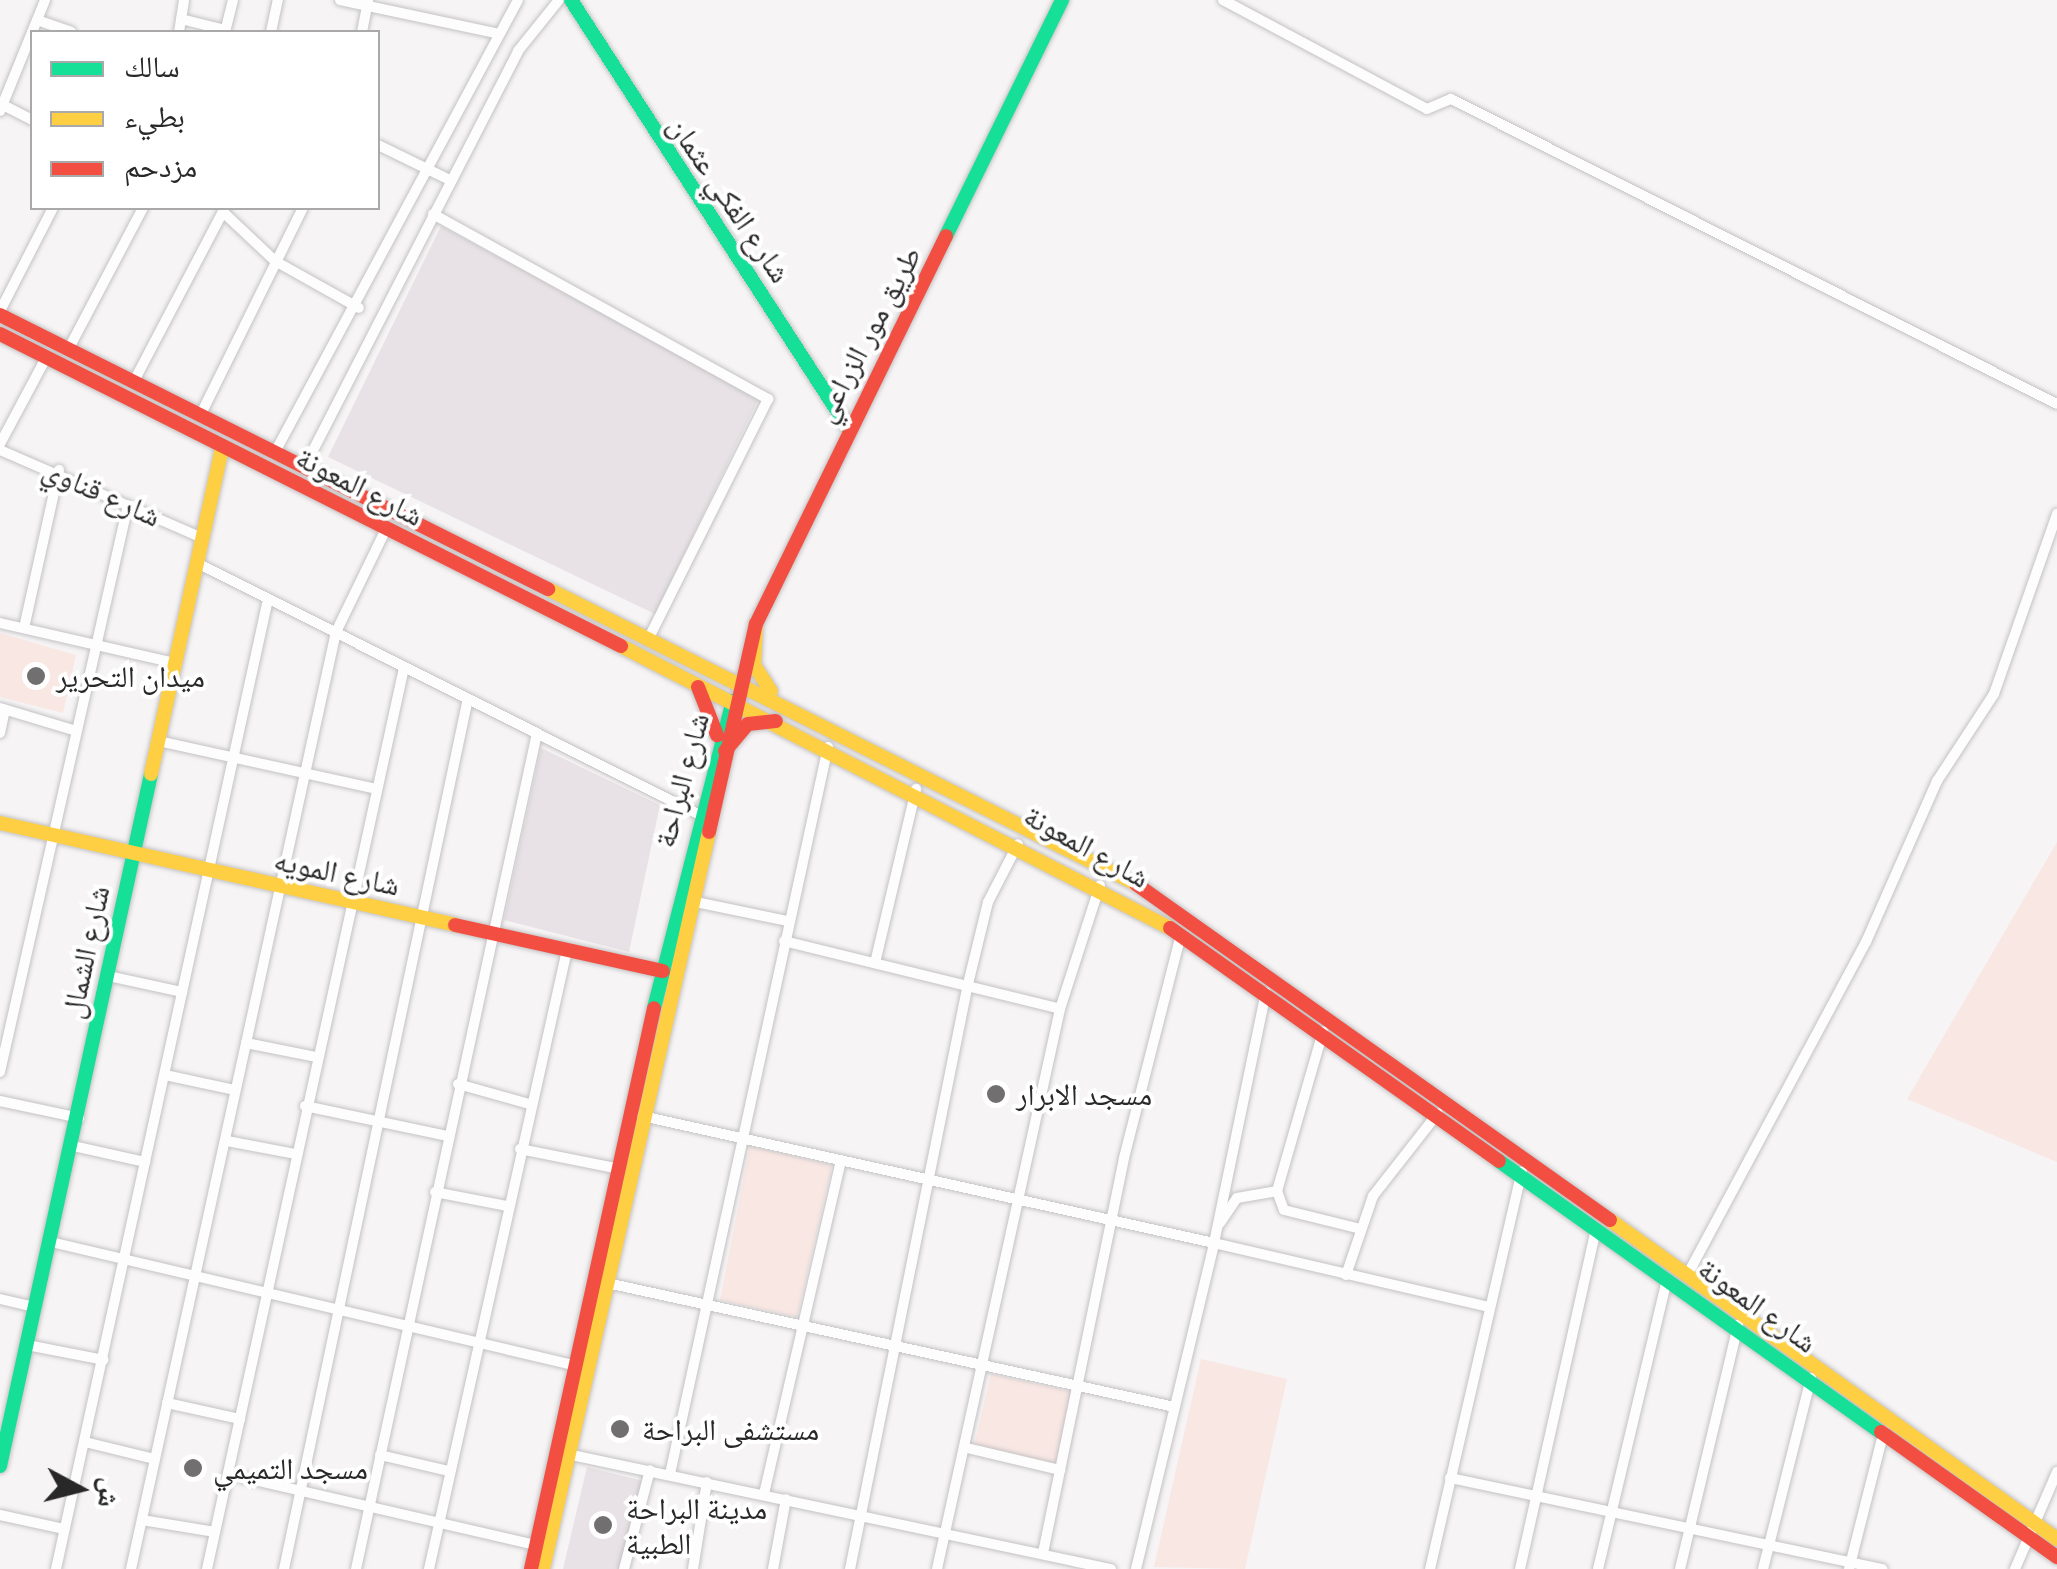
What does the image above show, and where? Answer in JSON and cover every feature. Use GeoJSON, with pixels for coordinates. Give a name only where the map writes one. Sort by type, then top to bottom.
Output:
{"type":"FeatureCollection","features":[{"type":"Feature","properties":{"kind":"main road","name":"شارع الفكي عثمان"},"geometry":{"type":"LineString","coordinates":[[571,0],[847,426]]}},
{"type":"Feature","properties":{"kind":"main road","name":"طريق مور الزراعي"},"geometry":{"type":"LineString","coordinates":[[734,700],[756,624],[847,426],[1062,0]]}},
{"type":"Feature","properties":{"kind":"main road","name":"شارع المعونة"},"geometry":{"type":"LineString","coordinates":[[0,313],[304,468],[386,529],[691,680],[787,722],[1101,883],[1266,991],[1884,1430],[2031,1529],[2057,1538]]}},
{"type":"Feature","properties":{"kind":"main road","name":"شارع المعونة"},"geometry":{"type":"LineString","coordinates":[[0,334],[222,449],[352,500],[774,696],[1147,890],[1690,1270],[2031,1529],[2057,1557]]}},
{"type":"Feature","properties":{"kind":"main road","name":"شارع الشمال"},"geometry":{"type":"LineString","coordinates":[[0,1466],[73,1146],[222,449]]}},
{"type":"Feature","properties":{"kind":"main road"},"geometry":{"type":"LineString","coordinates":[[756,624],[754,665],[774,696]]}},
{"type":"Feature","properties":{"kind":"main road"},"geometry":{"type":"LineString","coordinates":[[691,680],[708,698],[717,735]]}},
{"type":"Feature","properties":{"kind":"main road","name":"شارع البراحة"},"geometry":{"type":"LineString","coordinates":[[531,1569],[698,814],[717,735],[734,700]]}},
{"type":"Feature","properties":{"kind":"main road","name":"شارع البراحة"},"geometry":{"type":"LineString","coordinates":[[543,1569],[734,700]]}},
{"type":"Feature","properties":{"kind":"main road"},"geometry":{"type":"LineString","coordinates":[[725,751],[755,720],[787,722]]}},
{"type":"Feature","properties":{"kind":"main road","name":"شارع المويه"},"geometry":{"type":"LineString","coordinates":[[0,824],[663,971]]}},
{"type":"Feature","properties":{"kind":"street"},"geometry":{"type":"LineString","coordinates":[[33,30],[46,0]]}},
{"type":"Feature","properties":{"kind":"street"},"geometry":{"type":"LineString","coordinates":[[179,30],[184,0]]}},
{"type":"Feature","properties":{"kind":"street"},"geometry":{"type":"LineString","coordinates":[[225,30],[233,0]]}},
{"type":"Feature","properties":{"kind":"street"},"geometry":{"type":"LineString","coordinates":[[271,30],[278,0]]}},
{"type":"Feature","properties":{"kind":"street"},"geometry":{"type":"LineString","coordinates":[[340,0],[368,2],[496,33]]}},
{"type":"Feature","properties":{"kind":"street"},"geometry":{"type":"LineString","coordinates":[[274,454],[358,308],[496,33],[518,0]]}},
{"type":"Feature","properties":{"kind":"street"},"geometry":{"type":"LineString","coordinates":[[304,468],[518,51],[559,0]]}},
{"type":"Feature","properties":{"kind":"street"},"geometry":{"type":"LineString","coordinates":[[1223,0],[1427,109],[1450,100],[2057,404]]}},
{"type":"Feature","properties":{"kind":"street"},"geometry":{"type":"LineString","coordinates":[[362,30],[368,2]]}},
{"type":"Feature","properties":{"kind":"street"},"geometry":{"type":"LineString","coordinates":[[181,18],[222,30]]}},
{"type":"Feature","properties":{"kind":"street"},"geometry":{"type":"LineString","coordinates":[[37,20],[65,30]]}},
{"type":"Feature","properties":{"kind":"street"},"geometry":{"type":"LineString","coordinates":[[30,38],[2,108],[30,119]]}},
{"type":"Feature","properties":{"kind":"street"},"geometry":{"type":"LineString","coordinates":[[20,63],[30,67]]}},
{"type":"Feature","properties":{"kind":"street"},"geometry":{"type":"LineString","coordinates":[[380,146],[432,166],[450,180]]}},
{"type":"Feature","properties":{"kind":"street"},"geometry":{"type":"LineString","coordinates":[[0,313],[52,210]]}},
{"type":"Feature","properties":{"kind":"street"},"geometry":{"type":"LineString","coordinates":[[68,350],[141,210]]}},
{"type":"Feature","properties":{"kind":"street"},"geometry":{"type":"LineString","coordinates":[[133,383],[224,210],[275,261],[358,308]]}},
{"type":"Feature","properties":{"kind":"street"},"geometry":{"type":"LineString","coordinates":[[199,417],[302,210]]}},
{"type":"Feature","properties":{"kind":"street"},"geometry":{"type":"LineString","coordinates":[[433,214],[768,399],[649,638]]}},
{"type":"Feature","properties":{"kind":"street"},"geometry":{"type":"LineString","coordinates":[[0,447],[46,358]]}},
{"type":"Feature","properties":{"kind":"street","name":"شارع قناوي"},"geometry":{"type":"LineString","coordinates":[[0,447],[202,538]]}},
{"type":"Feature","properties":{"kind":"street"},"geometry":{"type":"LineString","coordinates":[[24,628],[58,470]]}},
{"type":"Feature","properties":{"kind":"street"},"geometry":{"type":"LineString","coordinates":[[0,1072],[128,505]]}},
{"type":"Feature","properties":{"kind":"street"},"geometry":{"type":"LineString","coordinates":[[1690,1270],[1866,942],[1938,781],[1994,694],[2057,514]]}},
{"type":"Feature","properties":{"kind":"street"},"geometry":{"type":"LineString","coordinates":[[131,1569],[336,632],[386,529]]}},
{"type":"Feature","properties":{"kind":"street"},"geometry":{"type":"LineString","coordinates":[[197,564],[267,604],[336,632],[467,703],[698,814]]}},
{"type":"Feature","properties":{"kind":"street"},"geometry":{"type":"LineString","coordinates":[[56,1569],[128,1259],[145,1162],[212,874],[267,604]]}},
{"type":"Feature","properties":{"kind":"street"},"geometry":{"type":"LineString","coordinates":[[0,623],[175,662]]}},
{"type":"Feature","properties":{"kind":"street"},"geometry":{"type":"LineString","coordinates":[[207,1569],[305,1106],[404,668]]}},
{"type":"Feature","properties":{"kind":"street"},"geometry":{"type":"LineString","coordinates":[[284,1569],[467,703]]}},
{"type":"Feature","properties":{"kind":"street"},"geometry":{"type":"LineString","coordinates":[[0,733],[2,709],[76,730]]}},
{"type":"Feature","properties":{"kind":"street"},"geometry":{"type":"LineString","coordinates":[[356,1569],[458,1084],[537,734]]}},
{"type":"Feature","properties":{"kind":"street"},"geometry":{"type":"LineString","coordinates":[[158,741],[376,789]]}},
{"type":"Feature","properties":{"kind":"street"},"geometry":{"type":"LineString","coordinates":[[670,1474],[829,743]]}},
{"type":"Feature","properties":{"kind":"street"},"geometry":{"type":"LineString","coordinates":[[875,963],[916,787]]}},
{"type":"Feature","properties":{"kind":"street"},"geometry":{"type":"LineString","coordinates":[[850,1569],[968,984],[988,902],[1021,839]]}},
{"type":"Feature","properties":{"kind":"street"},"geometry":{"type":"LineString","coordinates":[[938,1569],[1022,1201],[1060,1009],[1101,883]]}},
{"type":"Feature","properties":{"kind":"street"},"geometry":{"type":"LineString","coordinates":[[690,901],[788,921]]}},
{"type":"Feature","properties":{"kind":"street"},"geometry":{"type":"LineString","coordinates":[[1044,1553],[1113,1220],[1182,933]]}},
{"type":"Feature","properties":{"kind":"street"},"geometry":{"type":"LineString","coordinates":[[784,941],[1060,1009]]}},
{"type":"Feature","properties":{"kind":"street"},"geometry":{"type":"LineString","coordinates":[[429,1569],[566,950]]}},
{"type":"Feature","properties":{"kind":"street"},"geometry":{"type":"LineString","coordinates":[[108,976],[182,992]]}},
{"type":"Feature","properties":{"kind":"street"},"geometry":{"type":"LineString","coordinates":[[1136,1569],[1218,1227],[1266,991]]}},
{"type":"Feature","properties":{"kind":"street"},"geometry":{"type":"LineString","coordinates":[[1324,1032],[1277,1191],[1284,1210],[1357,1228]]}},
{"type":"Feature","properties":{"kind":"street"},"geometry":{"type":"LineString","coordinates":[[246,1043],[316,1057]]}},
{"type":"Feature","properties":{"kind":"street"},"geometry":{"type":"LineString","coordinates":[[165,1074],[235,1090]]}},
{"type":"Feature","properties":{"kind":"street"},"geometry":{"type":"LineString","coordinates":[[458,1084],[529,1104]]}},
{"type":"Feature","properties":{"kind":"street"},"geometry":{"type":"LineString","coordinates":[[0,1101],[79,1118]]}},
{"type":"Feature","properties":{"kind":"street"},"geometry":{"type":"LineString","coordinates":[[305,1106],[447,1136]]}},
{"type":"Feature","properties":{"kind":"street"},"geometry":{"type":"LineString","coordinates":[[1346,1275],[1357,1228],[1438,1112]]}},
{"type":"Feature","properties":{"kind":"street"},"geometry":{"type":"LineString","coordinates":[[642,1116],[1485,1306]]}},
{"type":"Feature","properties":{"kind":"street"},"geometry":{"type":"LineString","coordinates":[[227,1141],[295,1154]]}},
{"type":"Feature","properties":{"kind":"street"},"geometry":{"type":"LineString","coordinates":[[73,1146],[145,1162]]}},
{"type":"Feature","properties":{"kind":"street"},"geometry":{"type":"LineString","coordinates":[[520,1149],[620,1169]]}},
{"type":"Feature","properties":{"kind":"street"},"geometry":{"type":"LineString","coordinates":[[764,1494],[840,1162]]}},
{"type":"Feature","properties":{"kind":"street"},"geometry":{"type":"LineString","coordinates":[[1430,1569],[1485,1306],[1522,1171]]}},
{"type":"Feature","properties":{"kind":"street"},"geometry":{"type":"LineString","coordinates":[[1218,1227],[1238,1198],[1277,1191]]}},
{"type":"Feature","properties":{"kind":"street"},"geometry":{"type":"LineString","coordinates":[[435,1192],[507,1206]]}},
{"type":"Feature","properties":{"kind":"street"},"geometry":{"type":"LineString","coordinates":[[1520,1569],[1598,1224]]}},
{"type":"Feature","properties":{"kind":"street"},"geometry":{"type":"LineString","coordinates":[[51,1242],[407,1322],[577,1366]]}},
{"type":"Feature","properties":{"kind":"street"},"geometry":{"type":"LineString","coordinates":[[1598,1569],[1668,1274]]}},
{"type":"Feature","properties":{"kind":"street"},"geometry":{"type":"LineString","coordinates":[[607,1283],[1175,1406]]}},
{"type":"Feature","properties":{"kind":"street"},"geometry":{"type":"LineString","coordinates":[[0,1299],[36,1306]]}},
{"type":"Feature","properties":{"kind":"street"},"geometry":{"type":"LineString","coordinates":[[1680,1569],[1738,1324]]}},
{"type":"Feature","properties":{"kind":"street"},"geometry":{"type":"LineString","coordinates":[[27,1344],[104,1360]]}},
{"type":"Feature","properties":{"kind":"street"},"geometry":{"type":"LineString","coordinates":[[1763,1569],[1811,1377]]}},
{"type":"Feature","properties":{"kind":"street"},"geometry":{"type":"LineString","coordinates":[[167,1404],[240,1419]]}},
{"type":"Feature","properties":{"kind":"street"},"geometry":{"type":"LineString","coordinates":[[1850,1566],[1884,1430]]}},
{"type":"Feature","properties":{"kind":"street"},"geometry":{"type":"LineString","coordinates":[[85,1442],[154,1459]]}},
{"type":"Feature","properties":{"kind":"street"},"geometry":{"type":"LineString","coordinates":[[967,1448],[1060,1470]]}},
{"type":"Feature","properties":{"kind":"street"},"geometry":{"type":"LineString","coordinates":[[567,1454],[1105,1568]]}},
{"type":"Feature","properties":{"kind":"street"},"geometry":{"type":"LineString","coordinates":[[380,1455],[449,1471]]}},
{"type":"Feature","properties":{"kind":"street"},"geometry":{"type":"LineString","coordinates":[[624,1569],[650,1470]]}},
{"type":"Feature","properties":{"kind":"street"},"geometry":{"type":"LineString","coordinates":[[2015,1569],[2057,1472]]}},
{"type":"Feature","properties":{"kind":"street"},"geometry":{"type":"LineString","coordinates":[[228,1474],[536,1545]]}},
{"type":"Feature","properties":{"kind":"street"},"geometry":{"type":"LineString","coordinates":[[1450,1478],[1850,1566],[1883,1569]]}},
{"type":"Feature","properties":{"kind":"street"},"geometry":{"type":"LineString","coordinates":[[693,1569],[706,1482]]}},
{"type":"Feature","properties":{"kind":"street"},"geometry":{"type":"LineString","coordinates":[[773,1569],[786,1499]]}},
{"type":"Feature","properties":{"kind":"street"},"geometry":{"type":"LineString","coordinates":[[0,1515],[64,1529]]}},
{"type":"Feature","properties":{"kind":"street"},"geometry":{"type":"LineString","coordinates":[[142,1520],[215,1532]]}},
{"type":"Feature","properties":{"kind":"shaded area"},"geometry":{"type":"Polygon","coordinates":[[[441,226],[759,398],[655,614],[328,457],[441,226]]]}},
{"type":"Feature","properties":{"kind":"shaded area","name":"ميدان التحرير"},"geometry":{"type":"Polygon","coordinates":[[[0,633],[76,655],[63,713],[0,697],[0,633]]]}},
{"type":"Feature","properties":{"kind":"shaded area"},"geometry":{"type":"Polygon","coordinates":[[[541,748],[660,805],[629,952],[504,920],[541,748]]]}},
{"type":"Feature","properties":{"kind":"shaded area"},"geometry":{"type":"Polygon","coordinates":[[[2057,842],[2057,1162],[1907,1099],[2057,842]]]}},
{"type":"Feature","properties":{"kind":"shaded area"},"geometry":{"type":"Polygon","coordinates":[[[750,1146],[832,1165],[797,1317],[720,1300],[750,1146]]]}},
{"type":"Feature","properties":{"kind":"shaded area"},"geometry":{"type":"Polygon","coordinates":[[[1201,1359],[1287,1379],[1245,1569],[1154,1567],[1201,1359]]]}},
{"type":"Feature","properties":{"kind":"shaded area"},"geometry":{"type":"Polygon","coordinates":[[[991,1374],[1073,1392],[1057,1465],[974,1446],[991,1374]]]}},
{"type":"Feature","properties":{"kind":"shaded area","name":"مستشفى البراحة"},"geometry":{"type":"Polygon","coordinates":[[[620,1417],[629,1420],[629,1438],[620,1441],[611,1438],[608,1429],[611,1420],[620,1417]]]}},
{"type":"Feature","properties":{"kind":"shaded area","name":"مدينة البراحة الطبية"},"geometry":{"type":"Polygon","coordinates":[[[587,1467],[643,1481],[622,1569],[563,1569],[587,1467]]]}},
{"type":"Feature","properties":{"kind":"traffic: fast"},"geometry":{"type":"LineString","coordinates":[[571,0],[847,426]]}},
{"type":"Feature","properties":{"kind":"traffic: fast"},"geometry":{"type":"LineString","coordinates":[[946,236],[1062,0]]}},
{"type":"Feature","properties":{"kind":"traffic: fast"},"geometry":{"type":"LineString","coordinates":[[654,1008],[733,701]]}},
{"type":"Feature","properties":{"kind":"traffic: fast"},"geometry":{"type":"LineString","coordinates":[[0,1466],[151,774]]}},
{"type":"Feature","properties":{"kind":"traffic: fast"},"geometry":{"type":"LineString","coordinates":[[1499,1161],[1881,1432]]}},
{"type":"Feature","properties":{"kind":"traffic: slow"},"geometry":{"type":"LineString","coordinates":[[151,774],[222,449]]}},
{"type":"Feature","properties":{"kind":"traffic: slow"},"geometry":{"type":"LineString","coordinates":[[548,589],[1136,884]]}},
{"type":"Feature","properties":{"kind":"traffic: slow"},"geometry":{"type":"LineString","coordinates":[[756,624],[754,665],[771,691]]}},
{"type":"Feature","properties":{"kind":"traffic: slow"},"geometry":{"type":"LineString","coordinates":[[621,646],[1170,928]]}},
{"type":"Feature","properties":{"kind":"traffic: slow"},"geometry":{"type":"LineString","coordinates":[[0,823],[455,925]]}},
{"type":"Feature","properties":{"kind":"traffic: slow"},"geometry":{"type":"LineString","coordinates":[[543,1569],[709,832]]}},
{"type":"Feature","properties":{"kind":"traffic: slow"},"geometry":{"type":"LineString","coordinates":[[1610,1220],[2057,1539]]}},
{"type":"Feature","properties":{"kind":"traffic: jam"},"geometry":{"type":"LineString","coordinates":[[709,832],[756,624],[946,236]]}},
{"type":"Feature","properties":{"kind":"traffic: jam"},"geometry":{"type":"LineString","coordinates":[[0,315],[548,589]]}},
{"type":"Feature","properties":{"kind":"traffic: jam"},"geometry":{"type":"LineString","coordinates":[[0,334],[621,646]]}},
{"type":"Feature","properties":{"kind":"traffic: jam"},"geometry":{"type":"LineString","coordinates":[[698,687],[717,735]]}},
{"type":"Feature","properties":{"kind":"traffic: jam"},"geometry":{"type":"LineString","coordinates":[[725,751],[748,724],[776,721]]}},
{"type":"Feature","properties":{"kind":"traffic: jam"},"geometry":{"type":"LineString","coordinates":[[1136,884],[1610,1220]]}},
{"type":"Feature","properties":{"kind":"traffic: jam"},"geometry":{"type":"LineString","coordinates":[[455,925],[663,971]]}},
{"type":"Feature","properties":{"kind":"traffic: jam"},"geometry":{"type":"LineString","coordinates":[[1170,928],[1499,1161]]}},
{"type":"Feature","properties":{"kind":"traffic: jam"},"geometry":{"type":"LineString","coordinates":[[531,1569],[654,1008]]}},
{"type":"Feature","properties":{"kind":"traffic: jam"},"geometry":{"type":"LineString","coordinates":[[1881,1432],[2057,1557]]}},
{"type":"Feature","properties":{"kind":"place","name":"ميدان التحرير"},"geometry":{"type":"Point","coordinates":[36,676]}},
{"type":"Feature","properties":{"kind":"place","name":"مسجد الابرار"},"geometry":{"type":"Point","coordinates":[996,1094]}},
{"type":"Feature","properties":{"kind":"place","name":"مستشفى البراحة"},"geometry":{"type":"Point","coordinates":[620,1429]}},
{"type":"Feature","properties":{"kind":"place","name":"مسجد التميمي"},"geometry":{"type":"Point","coordinates":[193,1468]}},
{"type":"Feature","properties":{"kind":"place","name":"مدينة البراحة الطبية"},"geometry":{"type":"Point","coordinates":[603,1525]}}]}
